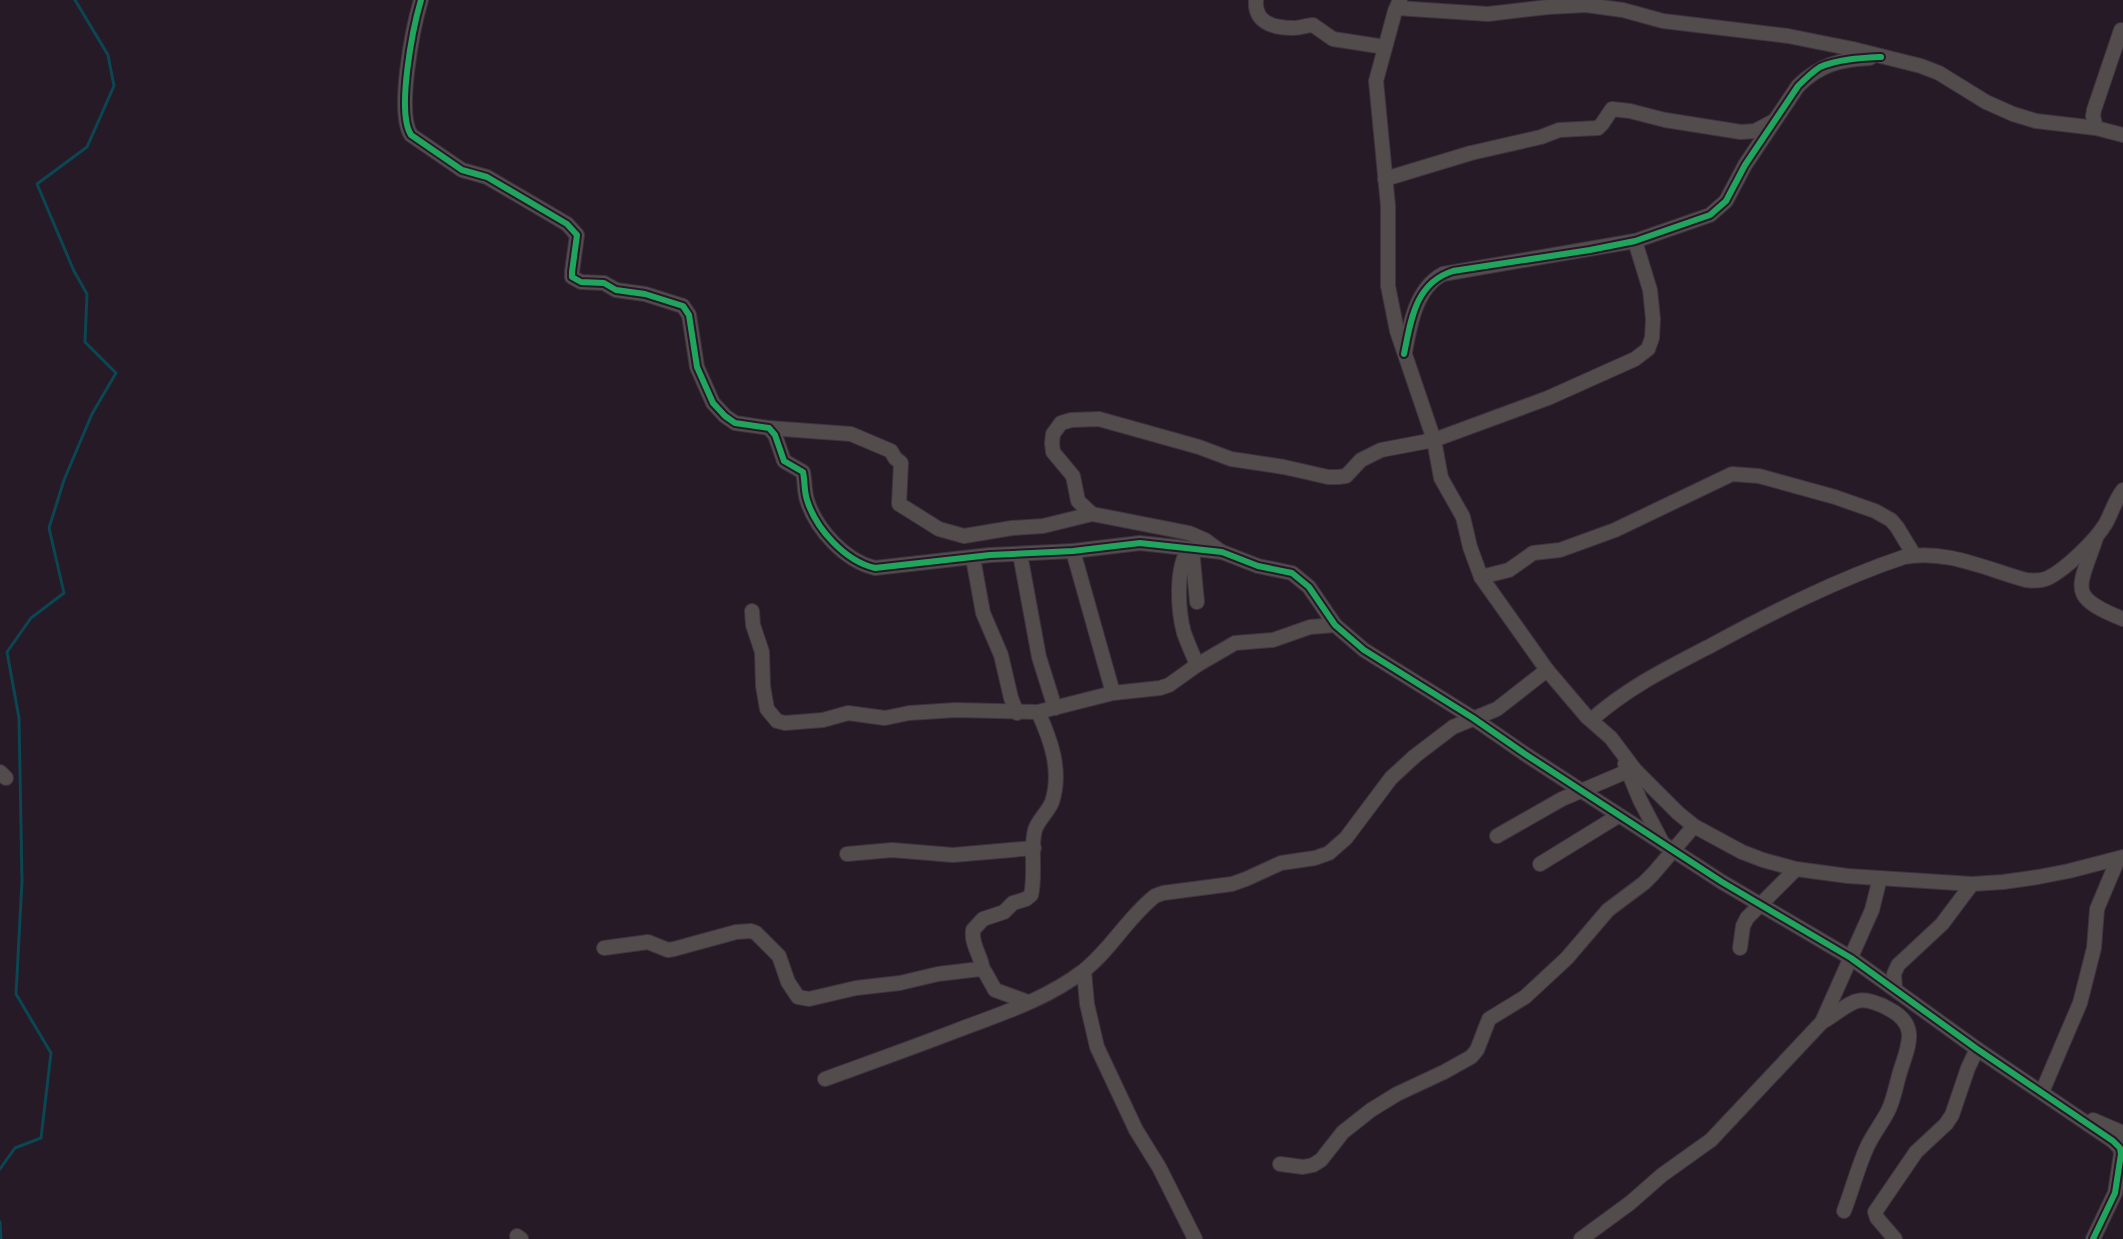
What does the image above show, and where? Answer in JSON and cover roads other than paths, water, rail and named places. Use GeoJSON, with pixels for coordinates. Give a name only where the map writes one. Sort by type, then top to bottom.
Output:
{"type":"FeatureCollection","features":[{"type":"Feature","properties":{"kind":"street"},"geometry":{"type":"LineString","coordinates":[[421,0],[412,35],[406,87],[406,120],[407,129],[411,135],[462,170],[487,177],[567,224],[577,235],[572,272],[572,277],[576,280],[604,283],[616,290],[639,293],[683,306],[689,315],[697,367],[713,403],[725,416],[735,423],[769,428],[851,434],[887,448],[901,463],[899,504],[928,523],[952,534],[964,536],[1012,528],[1043,526],[1092,514],[1189,533],[1205,540],[1222,552],[1258,566],[1286,571],[1298,577],[1309,587],[1335,624],[1364,650],[1473,718],[1618,816],[1759,905],[1851,958],[2122,1149],[2115,1193],[2093,1239]]}},
{"type":"Feature","properties":{"kind":"street"},"geometry":{"type":"LineString","coordinates":[[1256,0],[1257,14],[1270,24],[1292,28],[1313,25],[1333,39],[1385,47]]}},
{"type":"Feature","properties":{"kind":"street"},"geometry":{"type":"LineString","coordinates":[[2120,858],[2038,877],[1972,884],[1880,878],[1796,869],[1742,852],[1694,826],[1635,770],[1547,670],[1481,577],[1470,547],[1463,517],[1441,478],[1434,440],[1404,354],[1388,286],[1389,223],[1376,81],[1399,4],[1488,14],[1586,5],[1623,10],[1664,21],[1788,36],[1881,57],[1939,73],[1986,102],[2013,114],[2047,123],[2096,128],[2123,135]]}},
{"type":"Feature","properties":{"kind":"street"},"geometry":{"type":"LineString","coordinates":[[2096,128],[2094,110],[2121,30]]}},
{"type":"Feature","properties":{"kind":"street"},"geometry":{"type":"LineString","coordinates":[[1404,354],[1416,308],[1428,285],[1434,279],[1443,274],[1635,241],[1700,220],[1719,210],[1726,201],[1745,165],[1798,86],[1809,75],[1820,67],[1863,58],[1881,57]]}},
{"type":"Feature","properties":{"kind":"street"},"geometry":{"type":"LineString","coordinates":[[1385,179],[1471,153],[1528,141],[1559,130],[1598,128],[1612,109],[1665,120],[1749,132],[1776,120]]}},
{"type":"Feature","properties":{"kind":"street"},"geometry":{"type":"LineString","coordinates":[[1092,514],[1078,501],[1073,476],[1053,452],[1053,434],[1061,423],[1071,420],[1099,419],[1199,447],[1231,459],[1284,466],[1328,477],[1346,476],[1361,460],[1381,450],[1434,440],[1548,398],[1635,359],[1648,349],[1652,339],[1653,319],[1650,290],[1635,241]]}},
{"type":"Feature","properties":{"kind":"street"},"geometry":{"type":"LineString","coordinates":[[769,428],[775,435],[784,461],[803,472],[806,497],[817,525],[827,538],[854,558],[875,568],[1140,543],[1222,552]]}},
{"type":"Feature","properties":{"kind":"street"},"geometry":{"type":"LineString","coordinates":[[1481,577],[1509,570],[1533,553],[1560,550],[1615,530],[1732,474],[1759,476],[1875,511],[1891,520],[1914,555]]}},
{"type":"Feature","properties":{"kind":"street"},"geometry":{"type":"LineString","coordinates":[[1591,720],[1641,682],[1735,632],[1844,580],[1891,561],[1914,555],[1964,560],[2035,582],[2048,578],[2098,534],[2123,490]]}},
{"type":"Feature","properties":{"kind":"street"},"geometry":{"type":"LineString","coordinates":[[2098,534],[2081,579],[2082,594],[2090,604],[2123,619]]}},
{"type":"Feature","properties":{"kind":"street"},"geometry":{"type":"LineString","coordinates":[[1191,549],[1197,602]]}},
{"type":"Feature","properties":{"kind":"street"},"geometry":{"type":"LineString","coordinates":[[1191,549],[1182,563],[1180,602],[1185,633],[1197,665]]}},
{"type":"Feature","properties":{"kind":"street"},"geometry":{"type":"LineString","coordinates":[[1073,551],[1113,693]]}},
{"type":"Feature","properties":{"kind":"street"},"geometry":{"type":"LineString","coordinates":[[1020,554],[1039,657],[1055,708]]}},
{"type":"Feature","properties":{"kind":"street"},"geometry":{"type":"LineString","coordinates":[[973,558],[983,613],[1001,655],[1017,713]]}},
{"type":"Feature","properties":{"kind":"street"},"geometry":{"type":"LineString","coordinates":[[752,611],[753,625],[762,652],[767,710],[777,721],[785,723],[811,722],[848,713],[885,718],[909,713],[956,710],[1017,713],[1055,708],[1113,693],[1160,688],[1169,685],[1197,665],[1235,643],[1273,640],[1310,627],[1335,624]]}},
{"type":"Feature","properties":{"kind":"street"},"geometry":{"type":"LineString","coordinates":[[825,1079],[926,1044],[1053,991],[1084,971],[1098,958],[1155,896],[1232,884],[1281,863],[1315,858],[1329,853],[1346,838],[1391,778],[1434,741],[1453,727],[1497,709],[1547,670]]}},
{"type":"Feature","properties":{"kind":"street"},"geometry":{"type":"LineString","coordinates":[[1028,1002],[995,990],[983,970],[981,957],[972,937],[974,926],[983,919],[1004,912],[1013,903],[1031,895],[1035,829],[1052,800],[1056,771],[1053,751],[1038,711]]}},
{"type":"Feature","properties":{"kind":"street"},"geometry":{"type":"LineString","coordinates":[[1618,748],[1669,847]]}},
{"type":"Feature","properties":{"kind":"street"},"geometry":{"type":"LineString","coordinates":[[1497,836],[1580,791],[1628,771]]}},
{"type":"Feature","properties":{"kind":"street"},"geometry":{"type":"LineString","coordinates":[[1540,864],[1618,816]]}},
{"type":"Feature","properties":{"kind":"street"},"geometry":{"type":"LineString","coordinates":[[1280,1164],[1304,1167],[1313,1165],[1321,1160],[1343,1132],[1371,1110],[1397,1094],[1452,1069],[1471,1057],[1489,1020],[1525,997],[1567,958],[1608,910],[1644,883],[1669,847],[1694,826]]}},
{"type":"Feature","properties":{"kind":"street"},"geometry":{"type":"LineString","coordinates":[[847,854],[892,850],[963,855],[1034,848]]}},
{"type":"Feature","properties":{"kind":"street"},"geometry":{"type":"LineString","coordinates":[[2042,1092],[2080,1003],[2094,948],[2097,909],[2120,858]]}},
{"type":"Feature","properties":{"kind":"street"},"geometry":{"type":"LineString","coordinates":[[1740,948],[1743,926],[1752,912],[1796,869]]}},
{"type":"Feature","properties":{"kind":"street"},"geometry":{"type":"LineString","coordinates":[[1822,1022],[1872,910],[1880,878]]}},
{"type":"Feature","properties":{"kind":"street"},"geometry":{"type":"LineString","coordinates":[[1895,989],[1894,974],[1898,965],[1942,924],[1972,884]]}},
{"type":"Feature","properties":{"kind":"street"},"geometry":{"type":"LineString","coordinates":[[604,948],[648,942],[674,950],[736,932],[751,931],[779,956],[788,982],[798,997],[809,999],[856,988],[900,983],[969,969],[983,970]]}},
{"type":"Feature","properties":{"kind":"street"},"geometry":{"type":"LineString","coordinates":[[1084,971],[1087,1004],[1097,1047],[1131,1120],[1159,1167],[1195,1239]]}},
{"type":"Feature","properties":{"kind":"street"},"geometry":{"type":"LineString","coordinates":[[1581,1239],[1623,1209],[1662,1175],[1712,1140],[1822,1022],[1848,1004],[1862,999],[1897,1013],[1909,1030],[1910,1040],[1892,1101],[1866,1149],[1844,1211]]}},
{"type":"Feature","properties":{"kind":"street"},"geometry":{"type":"LineString","coordinates":[[1895,1239],[1880,1223],[1875,1212],[1916,1152],[1952,1115],[1977,1049]]}},
{"type":"Feature","properties":{"kind":"street"},"geometry":{"type":"LineString","coordinates":[[2069,1110],[2123,1134]]}},
{"type":"Feature","properties":{"kind":"waterway"},"geometry":{"type":"LineString","coordinates":[[0,1169],[15,1148],[41,1138],[51,1053],[16,994],[22,881],[19,718],[7,652],[31,618],[64,593],[49,528],[64,480],[92,414],[116,373],[85,342],[87,294],[74,271],[37,184],[87,147],[114,86],[108,55],[75,0]]}},
{"type":"Feature","properties":{"kind":"waterway"},"geometry":{"type":"LineString","coordinates":[[0,1222],[1,1239]]}}]}
